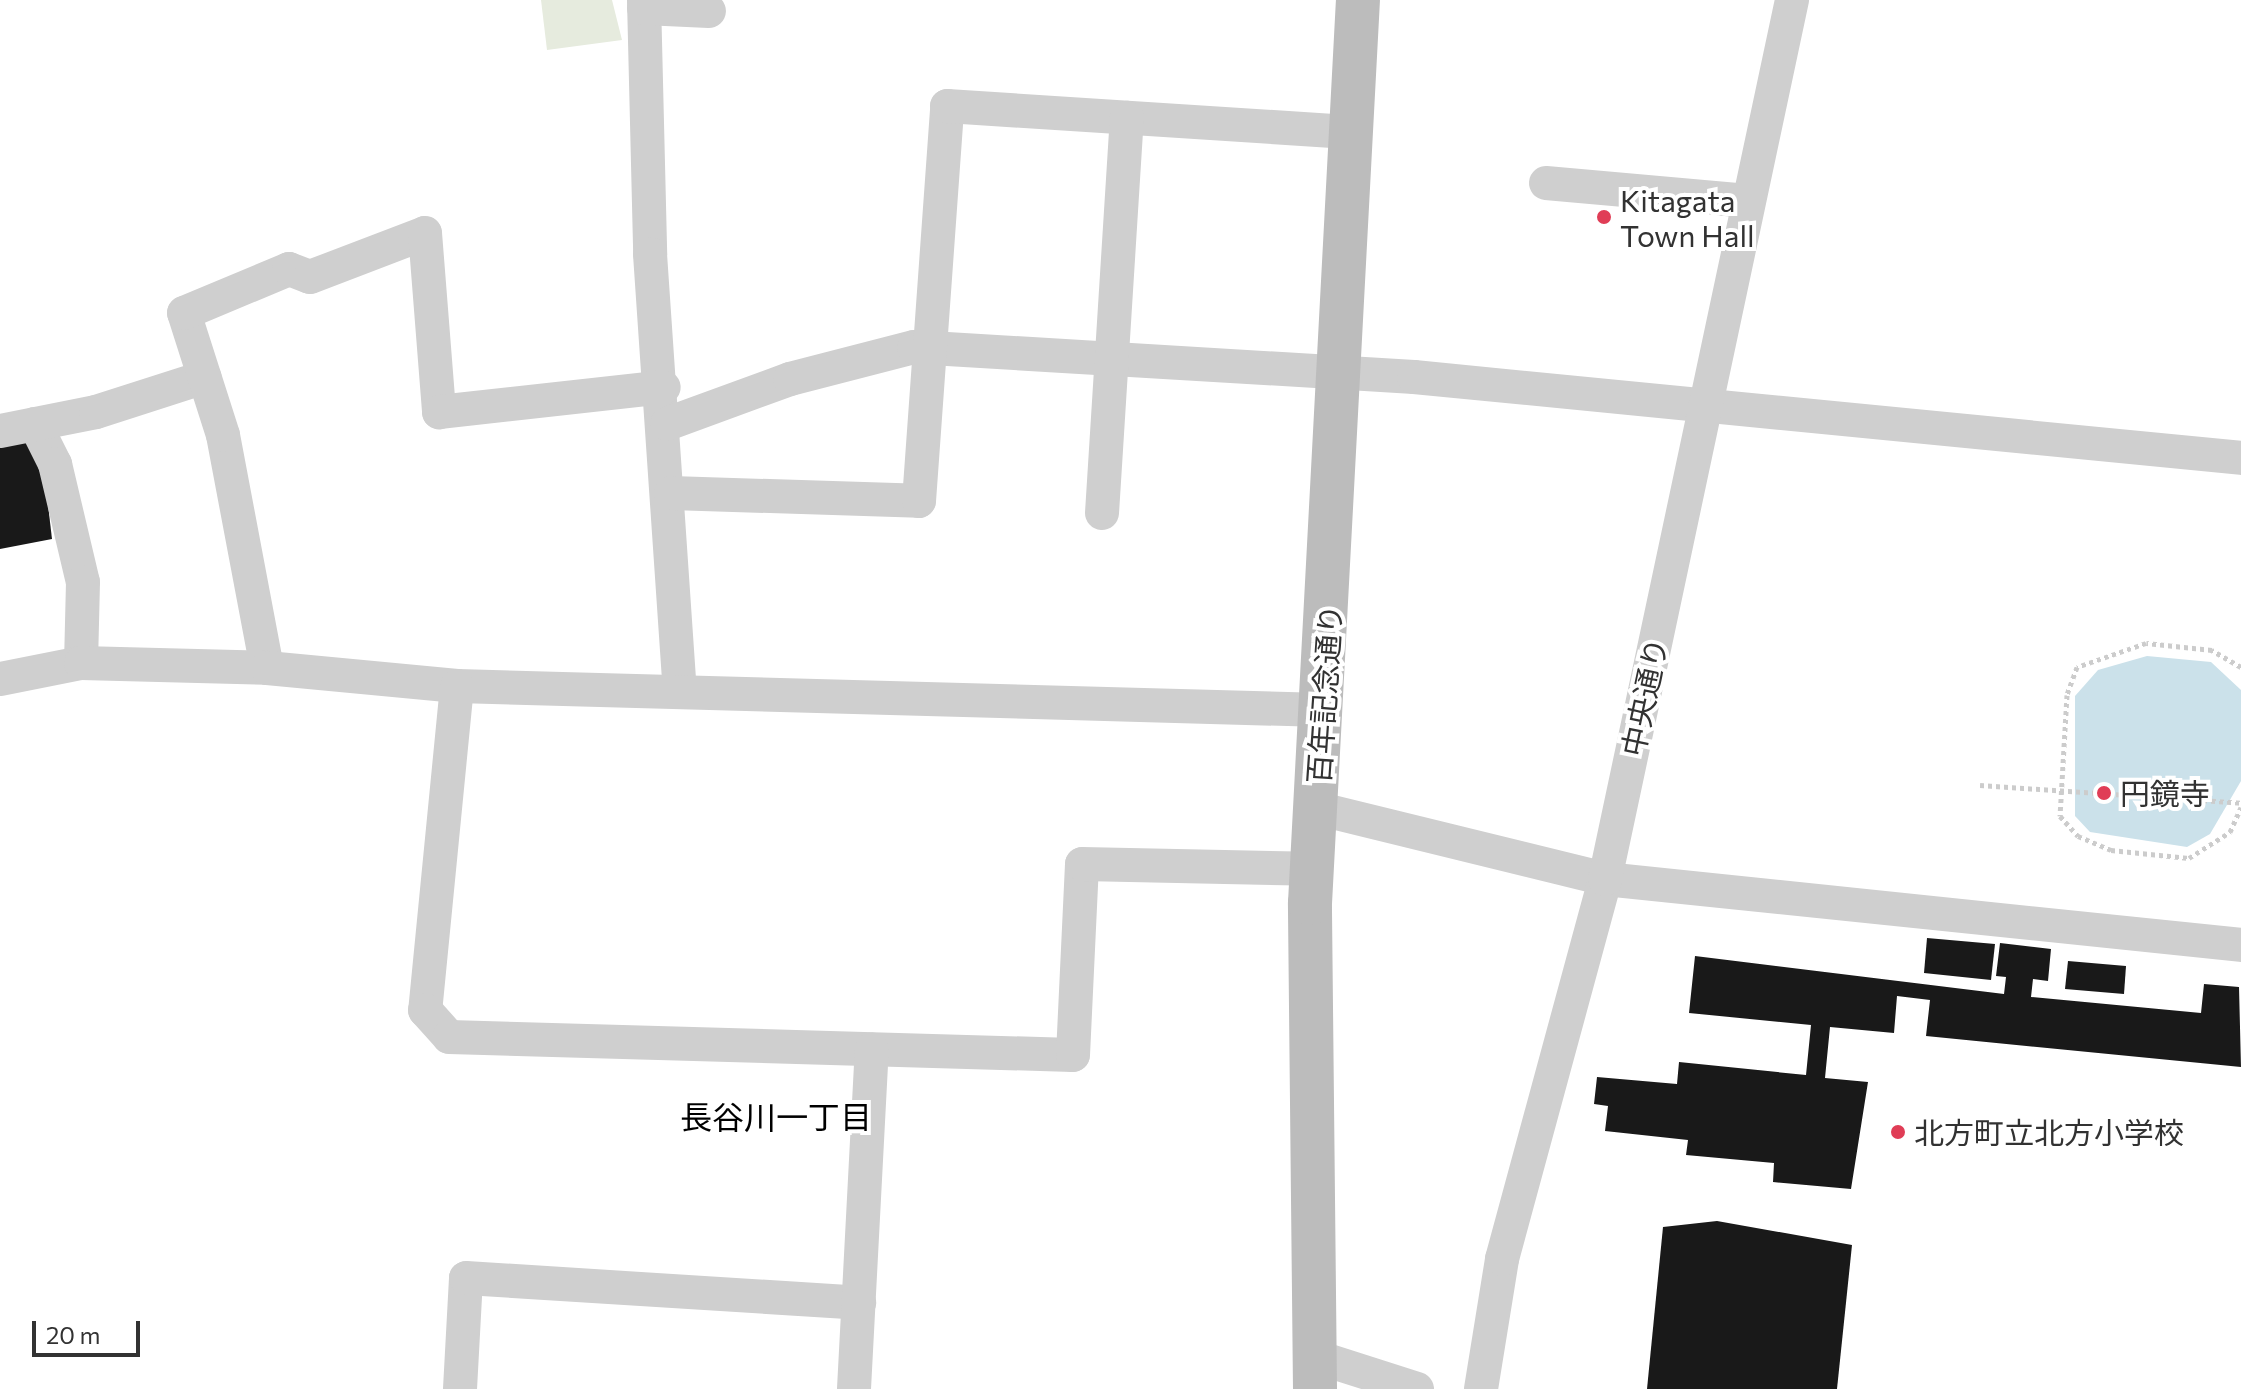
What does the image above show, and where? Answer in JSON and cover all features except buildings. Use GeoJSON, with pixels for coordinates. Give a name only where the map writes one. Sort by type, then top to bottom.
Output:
{"type":"FeatureCollection","features":[{"type":"Feature","properties":{"kind":"street","name":"百年記念通り"},"geometry":{"type":"LineString","coordinates":[[1316,1373],[1312,869],[1342,375],[1358,0]]}},
{"type":"Feature","properties":{"kind":"street","name":"中央通り"},"geometry":{"type":"LineString","coordinates":[[1481,1389],[1502,1259],[1605,879],[1792,0]]}},
{"type":"Feature","properties":{"kind":"street"},"geometry":{"type":"LineString","coordinates":[[680,692],[667,424],[650,254],[644,4],[709,11]]}},
{"type":"Feature","properties":{"kind":"street"},"geometry":{"type":"LineString","coordinates":[[671,493],[919,501],[947,106],[1352,132]]}},
{"type":"Feature","properties":{"kind":"street"},"geometry":{"type":"LineString","coordinates":[[1102,513],[1127,118]]}},
{"type":"Feature","properties":{"kind":"street"},"geometry":{"type":"LineString","coordinates":[[1546,183],[1748,201]]}},
{"type":"Feature","properties":{"kind":"street"},"geometry":{"type":"LineString","coordinates":[[267,668],[205,377],[184,313],[289,269],[310,277],[425,233],[439,412],[664,387]]}},
{"type":"Feature","properties":{"kind":"street"},"geometry":{"type":"LineString","coordinates":[[667,424],[790,379],[928,348],[1342,375],[2241,458]]}},
{"type":"Feature","properties":{"kind":"street"},"geometry":{"type":"LineString","coordinates":[[0,431],[205,377]]}},
{"type":"Feature","properties":{"kind":"street"},"geometry":{"type":"LineString","coordinates":[[35,424],[55,464],[83,582],[81,663]]}},
{"type":"Feature","properties":{"kind":"street"},"geometry":{"type":"LineString","coordinates":[[0,679],[81,663],[267,668],[457,686],[1324,710]]}},
{"type":"Feature","properties":{"kind":"street"},"geometry":{"type":"LineString","coordinates":[[457,686],[425,1010],[434,1028],[449,1037],[1073,1055],[1082,864],[1312,869]]}},
{"type":"Feature","properties":{"kind":"street"},"geometry":{"type":"LineString","coordinates":[[1316,808],[1605,879],[2241,945]]}},
{"type":"Feature","properties":{"kind":"street"},"geometry":{"type":"LineString","coordinates":[[854,1389],[872,1049]]}},
{"type":"Feature","properties":{"kind":"street"},"geometry":{"type":"LineString","coordinates":[[460,1389],[466,1278],[859,1303]]}},
{"type":"Feature","properties":{"kind":"street"},"geometry":{"type":"LineString","coordinates":[[1316,1373],[1417,1389]]}},
{"type":"Feature","properties":{"kind":"path"},"geometry":{"type":"LineString","coordinates":[[1980,785],[2241,805],[2230,832],[2189,858],[2111,850],[2078,836],[2060,816],[2067,695],[2077,667],[2146,643],[2212,650],[2241,667]]}},
{"type":"Feature","properties":{"kind":"shaded area"},"geometry":{"type":"Polygon","coordinates":[[[541,0],[612,0],[622,40],[547,50],[541,0]]]}},
{"type":"Feature","properties":{"kind":"water"},"geometry":{"type":"Polygon","coordinates":[[[2147,656],[2211,662],[2241,690],[2241,781],[2210,834],[2187,847],[2090,832],[2075,816],[2075,696],[2098,670],[2147,656]]]}},
{"type":"Feature","properties":{"kind":"place","name":"Kitagata Town Hall"},"geometry":{"type":"Point","coordinates":[1604,217]}},
{"type":"Feature","properties":{"kind":"place","name":"円鏡寺"},"geometry":{"type":"Point","coordinates":[2104,793]}},
{"type":"Feature","properties":{"kind":"place","name":"北方町立北方小学校"},"geometry":{"type":"Point","coordinates":[1898,1132]}},
{"type":"Feature","properties":{"kind":"district","name":"長谷川一丁目"},"geometry":{"type":"Point","coordinates":[776,1116]}}]}
